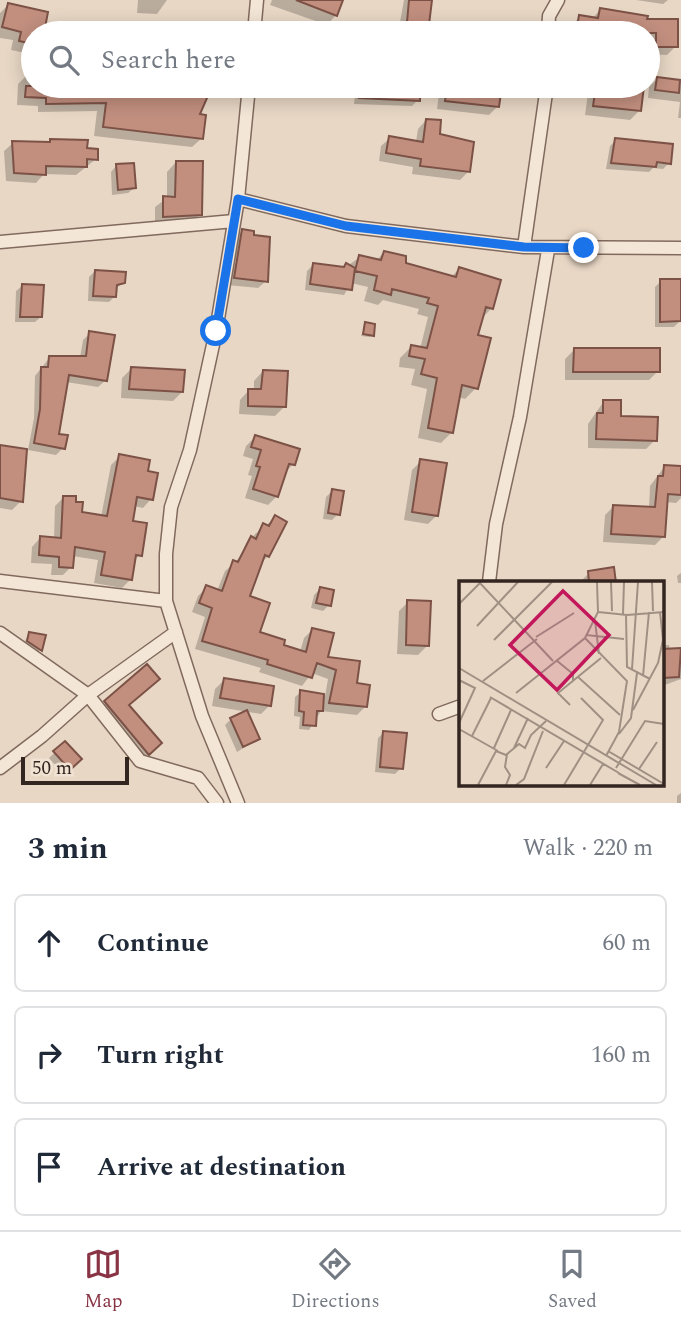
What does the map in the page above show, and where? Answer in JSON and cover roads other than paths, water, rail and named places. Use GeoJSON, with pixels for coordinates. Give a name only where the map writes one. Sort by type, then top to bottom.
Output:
{"type":"FeatureCollection","features":[{"type":"Feature","properties":{"kind":"street"},"geometry":{"type":"LineString","coordinates":[[255,21],[257,0]]}},
{"type":"Feature","properties":{"kind":"street"},"geometry":{"type":"LineString","coordinates":[[549,21],[558,0]]}},
{"type":"Feature","properties":{"kind":"street"},"geometry":{"type":"LineString","coordinates":[[237,803],[202,716],[166,601],[166,528],[200,407],[238,199],[247,98]]}},
{"type":"Feature","properties":{"kind":"street"},"geometry":{"type":"LineString","coordinates":[[524,247],[545,98]]}},
{"type":"Feature","properties":{"kind":"street"},"geometry":{"type":"LineString","coordinates":[[238,199],[346,226],[548,250],[681,248]]}},
{"type":"Feature","properties":{"kind":"street"},"geometry":{"type":"LineString","coordinates":[[0,242],[234,222]]}},
{"type":"Feature","properties":{"kind":"street"},"geometry":{"type":"LineString","coordinates":[[489,581],[496,524],[520,417],[548,250]]}},
{"type":"Feature","properties":{"kind":"street"},"geometry":{"type":"LineString","coordinates":[[0,581],[166,601]]}},
{"type":"Feature","properties":{"kind":"street"},"geometry":{"type":"LineString","coordinates":[[0,768],[42,736],[88,695],[176,632]]}},
{"type":"Feature","properties":{"kind":"street"},"geometry":{"type":"LineString","coordinates":[[0,633],[88,695],[140,761],[198,778],[218,803]]}},
{"type":"Feature","properties":{"kind":"street"},"geometry":{"type":"LineString","coordinates":[[439,714],[459,706]]}}]}
